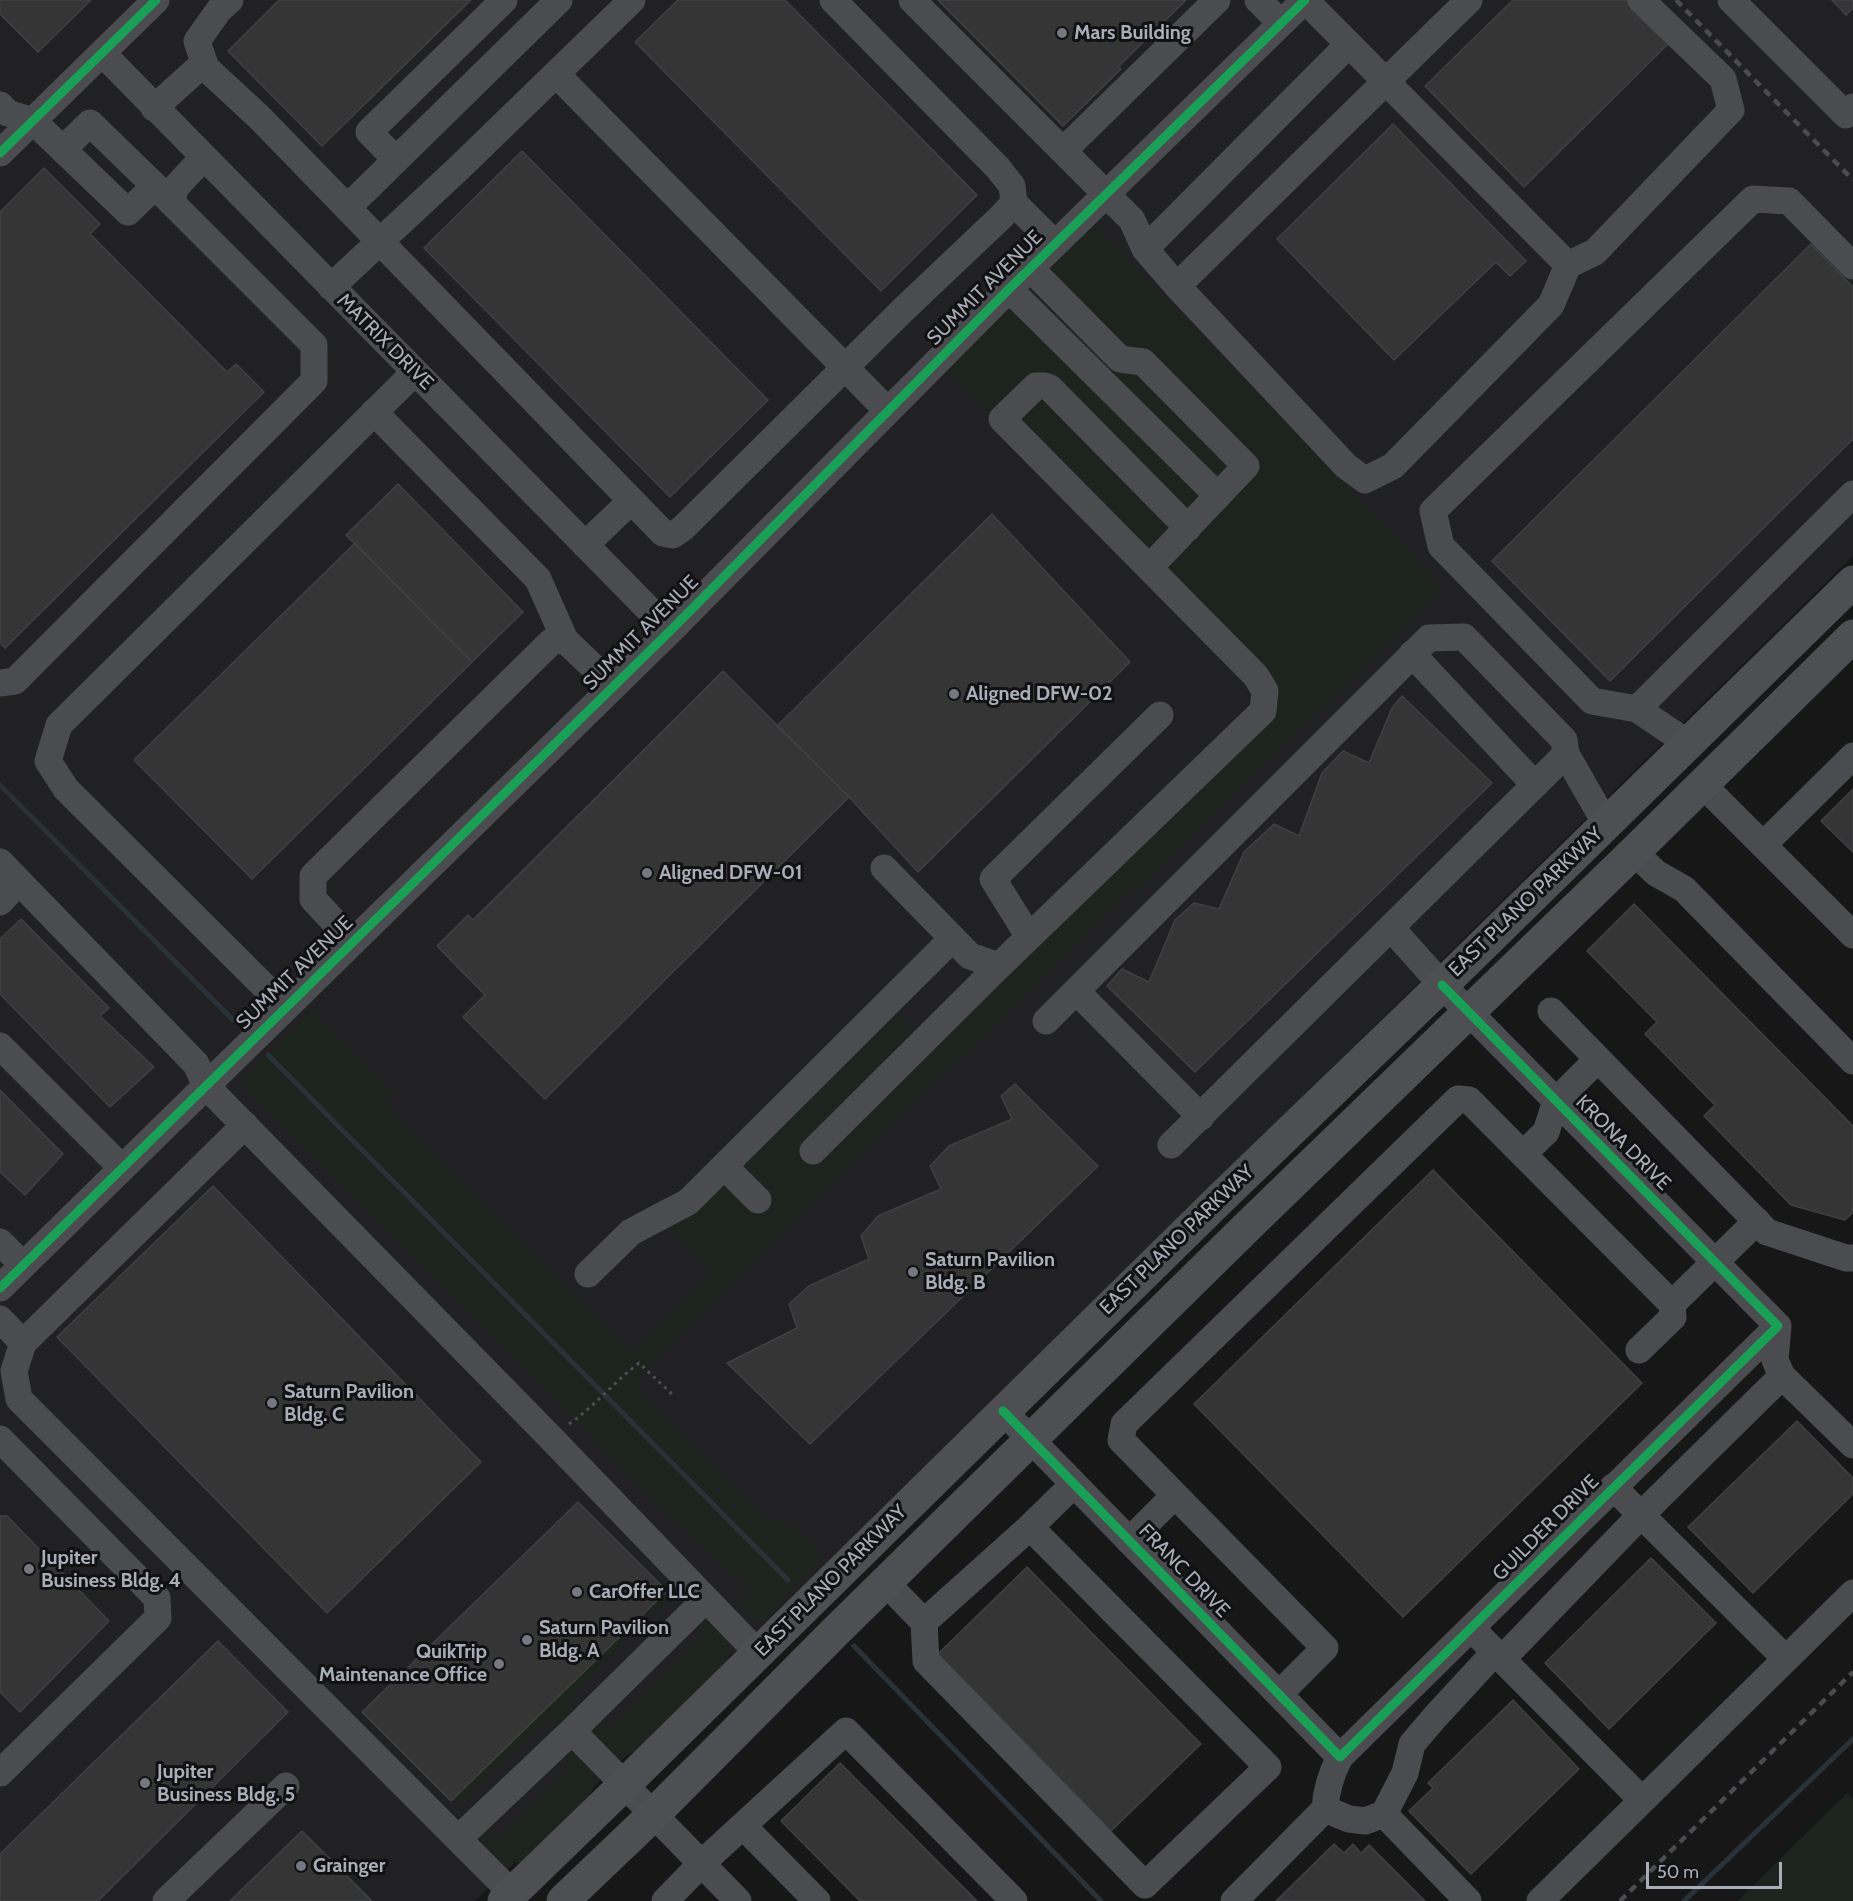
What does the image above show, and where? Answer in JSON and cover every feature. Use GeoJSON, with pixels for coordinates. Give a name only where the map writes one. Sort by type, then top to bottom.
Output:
{"type":"FeatureCollection","features":[{"type":"Feature","properties":{"kind":"main road","name":"EAST PLANO PARKWAY"},"geometry":{"type":"LineString","coordinates":[[508,1897],[1222,1197],[1689,744],[1849,593]]}},
{"type":"Feature","properties":{"kind":"main road","name":"EAST PLANO PARKWAY"},"geometry":{"type":"LineString","coordinates":[[563,1901],[653,1815],[835,1632],[1249,1225],[1853,636]]}},
{"type":"Feature","properties":{"kind":"main road"},"geometry":{"type":"LineString","coordinates":[[1606,824],[1634,852]]}},
{"type":"Feature","properties":{"kind":"main road"},"geometry":{"type":"LineString","coordinates":[[1222,1197],[1249,1225]]}},
{"type":"Feature","properties":{"kind":"main road"},"geometry":{"type":"LineString","coordinates":[[806,1604],[835,1632]]}},
{"type":"Feature","properties":{"kind":"street"},"geometry":{"type":"LineString","coordinates":[[0,153],[156,0]]}},
{"type":"Feature","properties":{"kind":"street"},"geometry":{"type":"LineString","coordinates":[[230,0],[219,10],[197,41],[206,68],[260,118],[663,533],[673,535],[683,528],[1014,203]]}},
{"type":"Feature","properties":{"kind":"street"},"geometry":{"type":"LineString","coordinates":[[396,160],[369,132],[504,0]]}},
{"type":"Feature","properties":{"kind":"street"},"geometry":{"type":"LineString","coordinates":[[347,208],[559,0]]}},
{"type":"Feature","properties":{"kind":"street"},"geometry":{"type":"LineString","coordinates":[[331,287],[632,0]]}},
{"type":"Feature","properties":{"kind":"street"},"geometry":{"type":"LineString","coordinates":[[833,0],[998,168],[1012,186],[1014,203],[1055,244]]}},
{"type":"Feature","properties":{"kind":"street"},"geometry":{"type":"LineString","coordinates":[[912,0],[1108,194],[1132,220],[1145,249],[1177,286],[1346,466],[1365,480],[1393,466],[1551,304],[1568,265],[1594,252],[1731,110],[1723,79],[1641,0]]}},
{"type":"Feature","properties":{"kind":"street"},"geometry":{"type":"LineString","coordinates":[[1064,150],[1217,0]]}},
{"type":"Feature","properties":{"kind":"street"},"geometry":{"type":"LineString","coordinates":[[1258,0],[1281,23]]}},
{"type":"Feature","properties":{"kind":"street"},"geometry":{"type":"LineString","coordinates":[[1305,0],[1568,265]]}},
{"type":"Feature","properties":{"kind":"street","name":"SUMMIT AVENUE"},"geometry":{"type":"LineString","coordinates":[[0,1288],[670,631],[1030,268],[1305,0]]}},
{"type":"Feature","properties":{"kind":"street"},"geometry":{"type":"LineString","coordinates":[[1177,286],[1469,0]]}},
{"type":"Feature","properties":{"kind":"street"},"geometry":{"type":"LineString","coordinates":[[1731,0],[1850,115]]}},
{"type":"Feature","properties":{"kind":"street"},"geometry":{"type":"LineString","coordinates":[[1145,249],[1349,44]]}},
{"type":"Feature","properties":{"kind":"street","name":"MATRIX DRIVE"},"geometry":{"type":"LineString","coordinates":[[102,53],[670,631]]}},
{"type":"Feature","properties":{"kind":"street"},"geometry":{"type":"LineString","coordinates":[[154,108],[204,63]]}},
{"type":"Feature","properties":{"kind":"street"},"geometry":{"type":"LineString","coordinates":[[556,74],[888,410]]}},
{"type":"Feature","properties":{"kind":"street"},"geometry":{"type":"LineString","coordinates":[[0,105],[8,113],[33,121],[128,212],[175,188],[203,158]]}},
{"type":"Feature","properties":{"kind":"street"},"geometry":{"type":"LineString","coordinates":[[0,683],[15,681],[314,381],[314,345],[90,123],[63,149]]}},
{"type":"Feature","properties":{"kind":"street"},"geometry":{"type":"LineString","coordinates":[[1689,744],[1637,709],[1592,701],[1441,546],[1433,511],[1753,199],[1789,201],[1853,266]]}},
{"type":"Feature","properties":{"kind":"street"},"geometry":{"type":"LineString","coordinates":[[1030,268],[1120,359],[1143,362],[1246,466],[1150,567]]}},
{"type":"Feature","properties":{"kind":"street"},"geometry":{"type":"LineString","coordinates":[[1009,290],[1218,496]]}},
{"type":"Feature","properties":{"kind":"street"},"geometry":{"type":"LineString","coordinates":[[1050,330],[1071,310]]}},
{"type":"Feature","properties":{"kind":"street"},"geometry":{"type":"LineString","coordinates":[[1101,380],[1120,359]]}},
{"type":"Feature","properties":{"kind":"street"},"geometry":{"type":"LineString","coordinates":[[286,1008],[66,789],[48,761],[59,725],[415,372]]}},
{"type":"Feature","properties":{"kind":"street"},"geometry":{"type":"LineString","coordinates":[[813,1151],[999,966],[1263,711],[1265,691],[1256,676],[1002,419],[1036,386],[1050,388],[1188,528]]}},
{"type":"Feature","properties":{"kind":"street"},"geometry":{"type":"LineString","coordinates":[[374,412],[538,579],[564,640],[613,686]]}},
{"type":"Feature","properties":{"kind":"street"},"geometry":{"type":"LineString","coordinates":[[1637,709],[1853,494]]}},
{"type":"Feature","properties":{"kind":"street"},"geometry":{"type":"LineString","coordinates":[[585,545],[632,501]]}},
{"type":"Feature","properties":{"kind":"street"},"geometry":{"type":"LineString","coordinates":[[1046,1021],[1429,638],[1464,637],[1564,740],[1566,754],[1606,824]]}},
{"type":"Feature","properties":{"kind":"street"},"geometry":{"type":"LineString","coordinates":[[353,942],[313,899],[313,876],[551,642],[564,640]]}},
{"type":"Feature","properties":{"kind":"street"},"geometry":{"type":"LineString","coordinates":[[1412,654],[1535,785]]}},
{"type":"Feature","properties":{"kind":"street"},"geometry":{"type":"LineString","coordinates":[[1029,937],[993,879],[1160,715]]}},
{"type":"Feature","properties":{"kind":"street"},"geometry":{"type":"LineString","coordinates":[[1171,1146],[1566,754]]}},
{"type":"Feature","properties":{"kind":"street"},"geometry":{"type":"LineString","coordinates":[[1763,845],[1853,756]]}},
{"type":"Feature","properties":{"kind":"street"},"geometry":{"type":"LineString","coordinates":[[1702,784],[1853,935]]}},
{"type":"Feature","properties":{"kind":"street"},"geometry":{"type":"LineString","coordinates":[[1634,852],[1656,873],[1683,889],[1853,1061]]}},
{"type":"Feature","properties":{"kind":"street"},"geometry":{"type":"LineString","coordinates":[[0,862],[196,1064],[206,1086],[758,1653]]}},
{"type":"Feature","properties":{"kind":"street"},"geometry":{"type":"LineString","coordinates":[[884,868],[970,956],[999,966]]}},
{"type":"Feature","properties":{"kind":"street"},"geometry":{"type":"LineString","coordinates":[[0,902],[20,882]]}},
{"type":"Feature","properties":{"kind":"street","name":"KRONA DRIVE"},"geometry":{"type":"LineString","coordinates":[[1391,928],[1468,1012],[1778,1326]]}},
{"type":"Feature","properties":{"kind":"street"},"geometry":{"type":"LineString","coordinates":[[588,1274],[630,1232],[688,1202],[952,939]]}},
{"type":"Feature","properties":{"kind":"street"},"geometry":{"type":"LineString","coordinates":[[1076,992],[1201,1117]]}},
{"type":"Feature","properties":{"kind":"street"},"geometry":{"type":"LineString","coordinates":[[1551,1011],[1767,1232],[1846,1258],[1853,1258]]}},
{"type":"Feature","properties":{"kind":"street"},"geometry":{"type":"LineString","coordinates":[[0,1046],[122,1168]]}},
{"type":"Feature","properties":{"kind":"street"},"geometry":{"type":"LineString","coordinates":[[1523,1154],[1546,1132],[1556,1101],[1598,1059]]}},
{"type":"Feature","properties":{"kind":"street"},"geometry":{"type":"LineString","coordinates":[[1279,1694],[1325,1648],[1121,1440],[1124,1424],[1458,1099],[1469,1100],[1672,1304],[1673,1317],[1639,1350]]}},
{"type":"Feature","properties":{"kind":"street"},"geometry":{"type":"LineString","coordinates":[[245,1125],[22,1343],[14,1371],[19,1399],[458,1839],[508,1897]]}},
{"type":"Feature","properties":{"kind":"street"},"geometry":{"type":"LineString","coordinates":[[724,1166],[758,1200]]}},
{"type":"Feature","properties":{"kind":"street"},"geometry":{"type":"LineString","coordinates":[[1672,1304],[1756,1221]]}},
{"type":"Feature","properties":{"kind":"street"},"geometry":{"type":"LineString","coordinates":[[0,1242],[23,1265]]}},
{"type":"Feature","properties":{"kind":"street"},"geometry":{"type":"LineString","coordinates":[[0,1319],[22,1343]]}},
{"type":"Feature","properties":{"kind":"street"},"geometry":{"type":"LineString","coordinates":[[1778,1326],[1775,1359],[1782,1376],[1853,1444]]}},
{"type":"Feature","properties":{"kind":"street","name":"GUILDER DRIVE"},"geometry":{"type":"LineString","coordinates":[[1340,1756],[1778,1326]]}},
{"type":"Feature","properties":{"kind":"street"},"geometry":{"type":"LineString","coordinates":[[1325,1809],[1349,1819],[1365,1821],[1384,1814],[1405,1773],[1412,1744],[1435,1717],[1782,1376]]}},
{"type":"Feature","properties":{"kind":"street","name":"FRANC DRIVE"},"geometry":{"type":"LineString","coordinates":[[1003,1411],[1340,1756]]}},
{"type":"Feature","properties":{"kind":"street"},"geometry":{"type":"LineString","coordinates":[[0,1439],[157,1598],[158,1618],[0,1773]]}},
{"type":"Feature","properties":{"kind":"street"},"geometry":{"type":"LineString","coordinates":[[924,1622],[1030,1527],[1074,1484]]}},
{"type":"Feature","properties":{"kind":"street"},"geometry":{"type":"LineString","coordinates":[[1613,1487],[1786,1659]]}},
{"type":"Feature","properties":{"kind":"street"},"geometry":{"type":"LineString","coordinates":[[1129,1540],[1175,1495]]}},
{"type":"Feature","properties":{"kind":"street"},"geometry":{"type":"LineString","coordinates":[[886,1583],[924,1622],[926,1661],[1145,1885],[1268,1767],[1030,1527]]}},
{"type":"Feature","properties":{"kind":"street"},"geometry":{"type":"LineString","coordinates":[[1540,1901],[1853,1593]]}},
{"type":"Feature","properties":{"kind":"street"},"geometry":{"type":"LineString","coordinates":[[458,1839],[706,1599]]}},
{"type":"Feature","properties":{"kind":"street"},"geometry":{"type":"LineString","coordinates":[[1471,1628],[1642,1800]]}},
{"type":"Feature","properties":{"kind":"street"},"geometry":{"type":"LineString","coordinates":[[572,1731],[738,1901]]}},
{"type":"Feature","properties":{"kind":"street"},"geometry":{"type":"LineString","coordinates":[[665,1901],[702,1863],[744,1827],[846,1731],[1014,1901]]}},
{"type":"Feature","properties":{"kind":"street"},"geometry":{"type":"LineString","coordinates":[[1234,1901],[1325,1809],[1330,1775],[1340,1756]]}},
{"type":"Feature","properties":{"kind":"street"},"geometry":{"type":"LineString","coordinates":[[166,1901],[286,1785]]}},
{"type":"Feature","properties":{"kind":"street"},"geometry":{"type":"LineString","coordinates":[[1384,1814],[1468,1901]]}},
{"type":"Feature","properties":{"kind":"street"},"geometry":{"type":"LineString","coordinates":[[744,1827],[817,1901]]}},
{"type":"Feature","properties":{"kind":"path"},"geometry":{"type":"LineString","coordinates":[[585,1413],[620,1378],[639,1363],[673,1395]]}},
{"type":"Feature","properties":{"kind":"shaded area"},"geometry":{"type":"Polygon","coordinates":[[[0,0],[1853,0],[1853,556],[883,1509],[475,1901],[0,1901],[0,0]]]}},
{"type":"Feature","properties":{"kind":"shaded area"},"geometry":{"type":"Polygon","coordinates":[[[1091,220],[1443,588],[649,1364],[636,1386],[770,1518],[796,1528],[825,1556],[781,1601],[776,1612],[755,1623],[738,1606],[751,1590],[653,1499],[240,1081],[312,1009],[394,1092],[384,1102],[629,1351],[711,1270],[666,1224],[888,1007],[924,1036],[1269,705],[996,426],[941,365],[1091,220]]]}},
{"type":"Feature","properties":{"kind":"shaded area"},"geometry":{"type":"Polygon","coordinates":[[[663,1595],[667,1600],[568,1697],[579,1709],[557,1729],[546,1719],[461,1802],[456,1797],[663,1595]]]}},
{"type":"Feature","properties":{"kind":"shaded area"},"geometry":{"type":"Polygon","coordinates":[[[701,1617],[715,1624],[724,1634],[729,1648],[728,1664],[638,1750],[623,1755],[610,1751],[600,1741],[592,1727],[597,1720],[608,1731],[705,1635],[692,1624],[701,1617]]]}},
{"type":"Feature","properties":{"kind":"shaded area"},"geometry":{"type":"Polygon","coordinates":[[[568,1749],[582,1759],[591,1771],[593,1785],[587,1800],[525,1862],[502,1863],[490,1853],[480,1839],[485,1828],[497,1841],[572,1768],[559,1755],[568,1749]]]}},
{"type":"Feature","properties":{"kind":"shaded area"},"geometry":{"type":"Polygon","coordinates":[[[1847,1793],[1853,1798],[1853,1901],[1738,1901],[1847,1793]]]}},
{"type":"Feature","properties":{"kind":"building"},"geometry":{"type":"Polygon","coordinates":[[[0,0],[91,0],[38,52],[0,14],[0,0]]]}},
{"type":"Feature","properties":{"kind":"building"},"geometry":{"type":"Polygon","coordinates":[[[279,0],[471,0],[322,146],[228,51],[279,0]]]}},
{"type":"Feature","properties":{"kind":"building"},"geometry":{"type":"Polygon","coordinates":[[[678,0],[785,0],[977,195],[881,291],[635,42],[678,0]]]}},
{"type":"Feature","properties":{"kind":"building","name":"Mars Building"},"geometry":{"type":"Polygon","coordinates":[[[938,0],[1186,0],[1118,67],[1121,69],[1063,126],[938,0]]]}},
{"type":"Feature","properties":{"kind":"building"},"geometry":{"type":"Polygon","coordinates":[[[1513,0],[1626,0],[1669,43],[1524,187],[1425,86],[1513,0]]]}},
{"type":"Feature","properties":{"kind":"building"},"geometry":{"type":"Polygon","coordinates":[[[1832,0],[1853,0],[1853,8],[1846,15],[1832,0]]]}},
{"type":"Feature","properties":{"kind":"building"},"geometry":{"type":"Polygon","coordinates":[[[1393,124],[1526,261],[1510,276],[1496,262],[1394,360],[1277,239],[1393,124]]]}},
{"type":"Feature","properties":{"kind":"building"},"geometry":{"type":"Polygon","coordinates":[[[522,151],[768,400],[670,497],[424,248],[522,151]]]}},
{"type":"Feature","properties":{"kind":"building"},"geometry":{"type":"Polygon","coordinates":[[[44,168],[100,224],[90,234],[227,372],[236,364],[264,392],[5,648],[0,643],[0,212],[44,168]]]}},
{"type":"Feature","properties":{"kind":"building"},"geometry":{"type":"Polygon","coordinates":[[[1811,244],[1853,287],[1853,439],[1610,681],[1492,561],[1811,244]]]}},
{"type":"Feature","properties":{"kind":"building"},"geometry":{"type":"Polygon","coordinates":[[[398,484],[523,612],[472,662],[346,535],[398,484]]]}},
{"type":"Feature","properties":{"kind":"building","name":"Aligned DFW-02"},"geometry":{"type":"Polygon","coordinates":[[[992,514],[1130,662],[918,872],[849,797],[777,726],[992,514]]]}},
{"type":"Feature","properties":{"kind":"building"},"geometry":{"type":"Polygon","coordinates":[[[355,543],[472,662],[252,879],[134,760],[355,543]]]}},
{"type":"Feature","properties":{"kind":"building","name":"Aligned DFW-01"},"geometry":{"type":"Polygon","coordinates":[[[723,671],[849,797],[545,1099],[463,1017],[485,995],[437,946],[468,915],[473,920],[723,671]]]}},
{"type":"Feature","properties":{"kind":"building"},"geometry":{"type":"Polygon","coordinates":[[[1402,696],[1492,783],[1195,1072],[1107,986],[1122,969],[1149,982],[1175,920],[1194,903],[1219,909],[1244,852],[1274,824],[1299,836],[1322,773],[1343,751],[1369,763],[1392,708],[1402,696]]]}},
{"type":"Feature","properties":{"kind":"building"},"geometry":{"type":"Polygon","coordinates":[[[1853,789],[1853,852],[1821,821],[1853,789]]]}},
{"type":"Feature","properties":{"kind":"building"},"geometry":{"type":"Polygon","coordinates":[[[1634,904],[1853,1126],[1853,1212],[1845,1220],[1791,1205],[1704,1116],[1715,1105],[1645,1034],[1657,1022],[1587,951],[1634,904]]]}},
{"type":"Feature","properties":{"kind":"building"},"geometry":{"type":"Polygon","coordinates":[[[21,919],[109,1008],[100,1016],[154,1067],[110,1107],[0,994],[0,939],[21,919]]]}},
{"type":"Feature","properties":{"kind":"building","name":"Saturn Pavilion Bldg. B"},"geometry":{"type":"Polygon","coordinates":[[[1015,1084],[1098,1166],[810,1444],[727,1363],[797,1328],[789,1304],[809,1286],[869,1259],[861,1236],[878,1216],[941,1189],[930,1166],[949,1146],[1012,1119],[1001,1096],[1015,1084]]]}},
{"type":"Feature","properties":{"kind":"building"},"geometry":{"type":"Polygon","coordinates":[[[0,1090],[63,1154],[25,1195],[0,1172],[0,1090]]]}},
{"type":"Feature","properties":{"kind":"building"},"geometry":{"type":"Polygon","coordinates":[[[1433,1170],[1642,1383],[1403,1617],[1194,1404],[1433,1170]]]}},
{"type":"Feature","properties":{"kind":"building","name":"Saturn Pavilion Bldg. C"},"geometry":{"type":"Polygon","coordinates":[[[213,1186],[481,1462],[327,1613],[57,1337],[213,1186]]]}},
{"type":"Feature","properties":{"kind":"building"},"geometry":{"type":"Polygon","coordinates":[[[1797,1421],[1853,1478],[1853,1494],[1753,1593],[1688,1527],[1797,1421]]]}},
{"type":"Feature","properties":{"kind":"building","name":"Saturn Pavilion Bldg. A"},"geometry":{"type":"Polygon","coordinates":[[[578,1502],[667,1591],[451,1801],[362,1712],[578,1502]]]}},
{"type":"Feature","properties":{"kind":"building","name":"Jupiter Business Bldg. 4"},"geometry":{"type":"Polygon","coordinates":[[[0,1516],[7,1516],[109,1621],[20,1712],[0,1692],[0,1516]]]}},
{"type":"Feature","properties":{"kind":"building"},"geometry":{"type":"Polygon","coordinates":[[[1651,1558],[1716,1623],[1609,1729],[1545,1663],[1651,1558]]]}},
{"type":"Feature","properties":{"kind":"building"},"geometry":{"type":"Polygon","coordinates":[[[1027,1567],[1201,1744],[1111,1831],[938,1654],[1027,1567]]]}},
{"type":"Feature","properties":{"kind":"building","name":"Jupiter Business Bldg. 5"},"geometry":{"type":"Polygon","coordinates":[[[218,1641],[288,1712],[98,1901],[0,1901],[0,1854],[218,1641]]]}},
{"type":"Feature","properties":{"kind":"building"},"geometry":{"type":"Polygon","coordinates":[[[1513,1700],[1579,1769],[1471,1874],[1409,1811],[1433,1788],[1428,1783],[1513,1700]]]}},
{"type":"Feature","properties":{"kind":"building"},"geometry":{"type":"Polygon","coordinates":[[[840,1763],[977,1901],[860,1901],[781,1821],[840,1763]]]}},
{"type":"Feature","properties":{"kind":"building","name":"Grainger"},"geometry":{"type":"Polygon","coordinates":[[[302,1831],[372,1901],[230,1901],[302,1831]]]}},
{"type":"Feature","properties":{"kind":"building"},"geometry":{"type":"Polygon","coordinates":[[[1334,1844],[1344,1853],[1353,1844],[1361,1853],[1369,1845],[1425,1901],[1276,1901],[1334,1844]]]}},
{"type":"Feature","properties":{"kind":"waterway"},"geometry":{"type":"LineString","coordinates":[[0,785],[233,1020]]}},
{"type":"Feature","properties":{"kind":"waterway"},"geometry":{"type":"LineString","coordinates":[[268,1055],[788,1580]]}},
{"type":"Feature","properties":{"kind":"waterway"},"geometry":{"type":"LineString","coordinates":[[854,1646],[1101,1901]]}},
{"type":"Feature","properties":{"kind":"waterway"},"geometry":{"type":"LineString","coordinates":[[1684,1901],[1853,1739]]}},
{"type":"Feature","properties":{"kind":"railway"},"geometry":{"type":"LineString","coordinates":[[1676,0],[1853,180]]}},
{"type":"Feature","properties":{"kind":"railway"},"geometry":{"type":"LineString","coordinates":[[1620,1901],[1853,1672]]}},
{"type":"Feature","properties":{"kind":"cycle path"},"geometry":{"type":"LineString","coordinates":[[0,153],[156,0]]}},
{"type":"Feature","properties":{"kind":"cycle path"},"geometry":{"type":"LineString","coordinates":[[0,1288],[670,631],[1009,289],[1305,0]]}},
{"type":"Feature","properties":{"kind":"cycle path"},"geometry":{"type":"LineString","coordinates":[[1003,1411],[1340,1757],[1778,1326],[1442,985]]}},
{"type":"Feature","properties":{"kind":"place","name":"Mars Building"},"geometry":{"type":"Point","coordinates":[1062,33]}},
{"type":"Feature","properties":{"kind":"place","name":"Aligned DFW-02"},"geometry":{"type":"Point","coordinates":[954,694]}},
{"type":"Feature","properties":{"kind":"place","name":"Aligned DFW-01"},"geometry":{"type":"Point","coordinates":[647,873]}},
{"type":"Feature","properties":{"kind":"place","name":"Saturn Pavilion Bldg. B"},"geometry":{"type":"Point","coordinates":[913,1272]}},
{"type":"Feature","properties":{"kind":"place","name":"Saturn Pavilion Bldg. C"},"geometry":{"type":"Point","coordinates":[272,1403]}},
{"type":"Feature","properties":{"kind":"place","name":"Jupiter Business Bldg. 4"},"geometry":{"type":"Point","coordinates":[29,1569]}},
{"type":"Feature","properties":{"kind":"place","name":"CarOffer LLC"},"geometry":{"type":"Point","coordinates":[577,1592]}},
{"type":"Feature","properties":{"kind":"place","name":"Saturn Pavilion Bldg. A"},"geometry":{"type":"Point","coordinates":[527,1640]}},
{"type":"Feature","properties":{"kind":"place","name":"QuikTrip Maintenance Office"},"geometry":{"type":"Point","coordinates":[499,1664]}},
{"type":"Feature","properties":{"kind":"place","name":"Jupiter Business Bldg. 5"},"geometry":{"type":"Point","coordinates":[145,1783]}},
{"type":"Feature","properties":{"kind":"place","name":"Grainger"},"geometry":{"type":"Point","coordinates":[301,1866]}}]}
